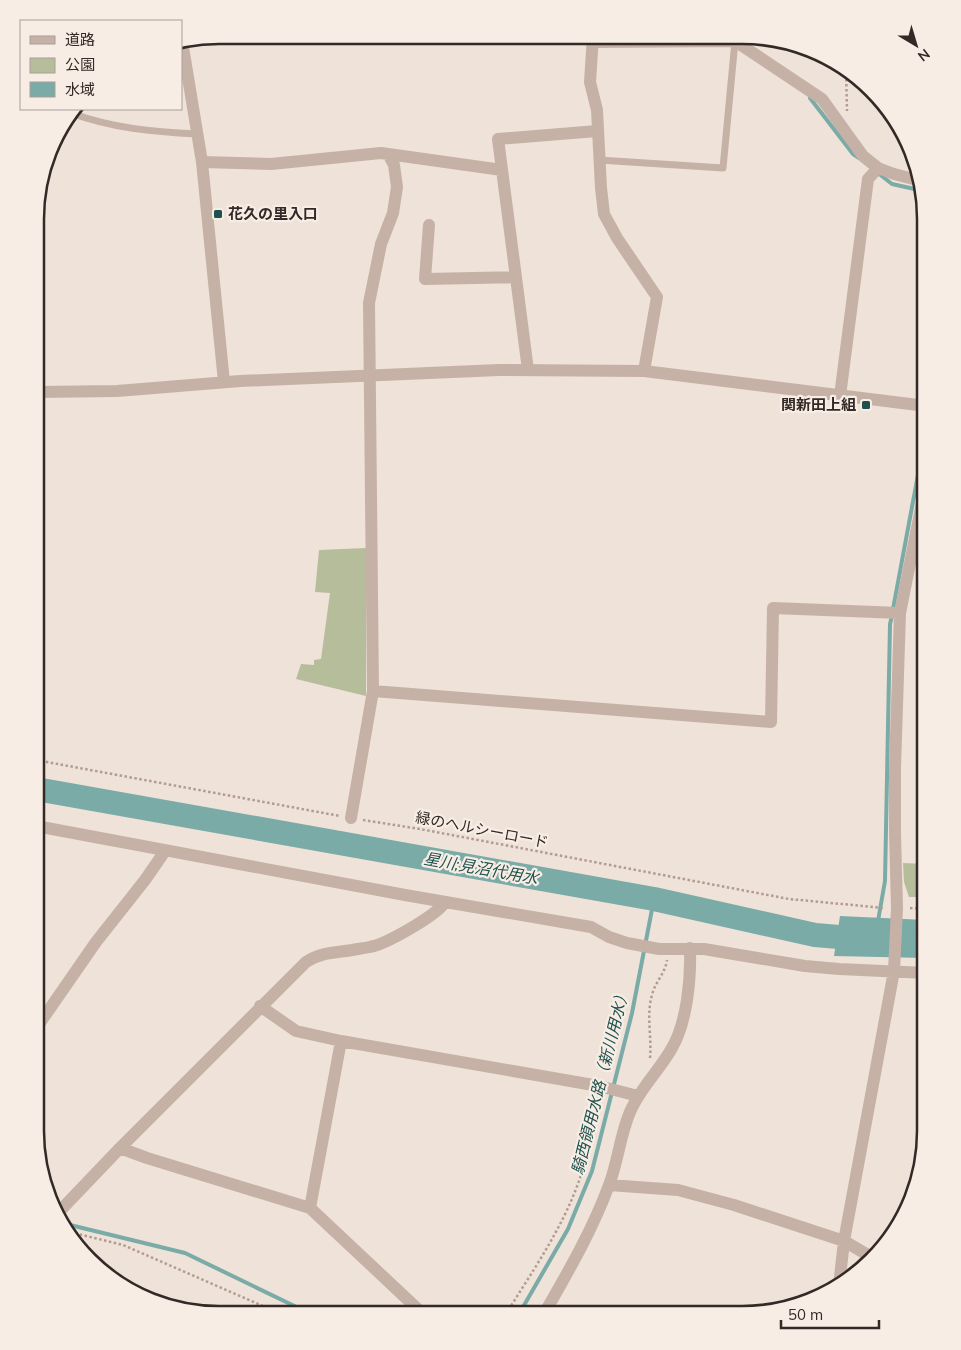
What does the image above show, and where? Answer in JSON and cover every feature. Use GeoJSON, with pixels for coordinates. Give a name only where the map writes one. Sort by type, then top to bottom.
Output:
{"type":"FeatureCollection","features":[{"type":"Feature","properties":{"kind":"street"},"geometry":{"type":"LineString","coordinates":[[592,44],[590,82],[597,110],[604,214],[657,297],[644,371]]}},
{"type":"Feature","properties":{"kind":"street"},"geometry":{"type":"LineString","coordinates":[[740,44],[822,99],[863,156],[878,168],[912,179]]}},
{"type":"Feature","properties":{"kind":"street"},"geometry":{"type":"LineString","coordinates":[[183,48],[202,162],[224,382]]}},
{"type":"Feature","properties":{"kind":"street"},"geometry":{"type":"LineString","coordinates":[[528,370],[498,139],[597,131]]}},
{"type":"Feature","properties":{"kind":"street"},"geometry":{"type":"LineString","coordinates":[[202,162],[271,164],[381,153],[502,170]]}},
{"type":"Feature","properties":{"kind":"street"},"geometry":{"type":"LineString","coordinates":[[351,818],[373,690],[369,303],[381,244],[393,213],[397,187],[394,165],[388,154]]}},
{"type":"Feature","properties":{"kind":"street"},"geometry":{"type":"LineString","coordinates":[[840,396],[868,179],[878,168]]}},
{"type":"Feature","properties":{"kind":"street"},"geometry":{"type":"LineString","coordinates":[[429,225],[425,279],[516,277]]}},
{"type":"Feature","properties":{"kind":"street"},"geometry":{"type":"LineString","coordinates":[[44,392],[117,391],[224,382],[499,370],[644,371],[917,405]]}},
{"type":"Feature","properties":{"kind":"street"},"geometry":{"type":"LineString","coordinates":[[840,1277],[844,1241],[895,967],[897,911],[895,787],[900,613],[917,528]]}},
{"type":"Feature","properties":{"kind":"street"},"geometry":{"type":"LineString","coordinates":[[373,690],[771,722],[773,608],[900,613]]}},
{"type":"Feature","properties":{"kind":"street"},"geometry":{"type":"LineString","coordinates":[[44,828],[445,902],[591,927],[609,937],[663,953],[690,948],[805,966],[895,967],[917,971]]}},
{"type":"Feature","properties":{"kind":"street"},"geometry":{"type":"LineString","coordinates":[[44,1017],[96,942],[145,880],[165,851]]}},
{"type":"Feature","properties":{"kind":"street"},"geometry":{"type":"LineString","coordinates":[[62,1209],[260,1006],[306,962],[316,955],[355,950],[380,944],[427,918],[442,907],[445,902]]}},
{"type":"Feature","properties":{"kind":"street"},"geometry":{"type":"LineString","coordinates":[[549,1306],[580,1251],[609,1184],[629,1113],[638,1096],[672,1049],[682,1026],[690,948]]}},
{"type":"Feature","properties":{"kind":"street"},"geometry":{"type":"LineString","coordinates":[[260,1006],[296,1031],[340,1041],[638,1096]]}},
{"type":"Feature","properties":{"kind":"street"},"geometry":{"type":"LineString","coordinates":[[310,1208],[340,1041]]}},
{"type":"Feature","properties":{"kind":"street"},"geometry":{"type":"LineString","coordinates":[[120,1148],[156,1161],[310,1208],[414,1306]]}},
{"type":"Feature","properties":{"kind":"street"},"geometry":{"type":"LineString","coordinates":[[609,1184],[678,1190],[734,1205],[844,1241],[867,1254]]}},
{"type":"Feature","properties":{"kind":"lane"},"geometry":{"type":"LineString","coordinates":[[599,160],[723,168],[733,44]]}},
{"type":"Feature","properties":{"kind":"lane"},"geometry":{"type":"LineString","coordinates":[[77,116],[93,122],[125,128],[197,134]]}},
{"type":"Feature","properties":{"kind":"path"},"geometry":{"type":"LineString","coordinates":[[846,78],[847,135]]}},
{"type":"Feature","properties":{"kind":"path","name":"緑のヘルシーロード"},"geometry":{"type":"LineString","coordinates":[[44,761],[789,899],[897,911],[917,910]]}},
{"type":"Feature","properties":{"kind":"path"},"geometry":{"type":"LineString","coordinates":[[650,1061],[649,1008],[654,988],[665,971],[663,953]]}},
{"type":"Feature","properties":{"kind":"path"},"geometry":{"type":"LineString","coordinates":[[511,1306],[555,1234],[575,1193],[585,1164],[602,1089]]}},
{"type":"Feature","properties":{"kind":"path"},"geometry":{"type":"LineString","coordinates":[[77,1234],[123,1244],[264,1306]]}},
{"type":"Feature","properties":{"kind":"green space"},"geometry":{"type":"Polygon","coordinates":[[[366,548],[366,696],[296,679],[301,664],[314,665],[314,660],[321,659],[330,593],[315,592],[319,550],[366,548]]]}},
{"type":"Feature","properties":{"kind":"green space"},"geometry":{"type":"Polygon","coordinates":[[[903,863],[917,864],[917,897],[909,897],[904,882],[903,863]]]}},
{"type":"Feature","properties":{"kind":"water"},"geometry":{"type":"Polygon","coordinates":[[[840,916],[917,920],[917,958],[834,956],[840,916]]]}},
{"type":"Feature","properties":{"kind":"waterway"},"geometry":{"type":"LineString","coordinates":[[810,98],[853,154],[859,158]]}},
{"type":"Feature","properties":{"kind":"waterway"},"geometry":{"type":"LineString","coordinates":[[878,173],[892,184],[914,189]]}},
{"type":"Feature","properties":{"kind":"waterway"},"geometry":{"type":"LineString","coordinates":[[893,609],[917,480]]}},
{"type":"Feature","properties":{"kind":"waterway"},"geometry":{"type":"LineString","coordinates":[[878,921],[885,881],[890,624],[892,616]]}},
{"type":"Feature","properties":{"kind":"waterway","name":"星川;見沼代用水"},"geometry":{"type":"LineString","coordinates":[[44,790],[654,899],[815,935],[875,940],[917,941]]}},
{"type":"Feature","properties":{"kind":"waterway","name":"騎西領用水路（新川用水）"},"geometry":{"type":"LineString","coordinates":[[524,1306],[568,1229],[592,1171],[632,1013],[654,899]]}},
{"type":"Feature","properties":{"kind":"waterway"},"geometry":{"type":"LineString","coordinates":[[71,1225],[185,1253],[294,1306]]}},
{"type":"Feature","properties":{"kind":"place","name":"花久の里入口"},"geometry":{"type":"Point","coordinates":[218,214]}},
{"type":"Feature","properties":{"kind":"place","name":"関新田上組"},"geometry":{"type":"Point","coordinates":[866,405]}}]}
